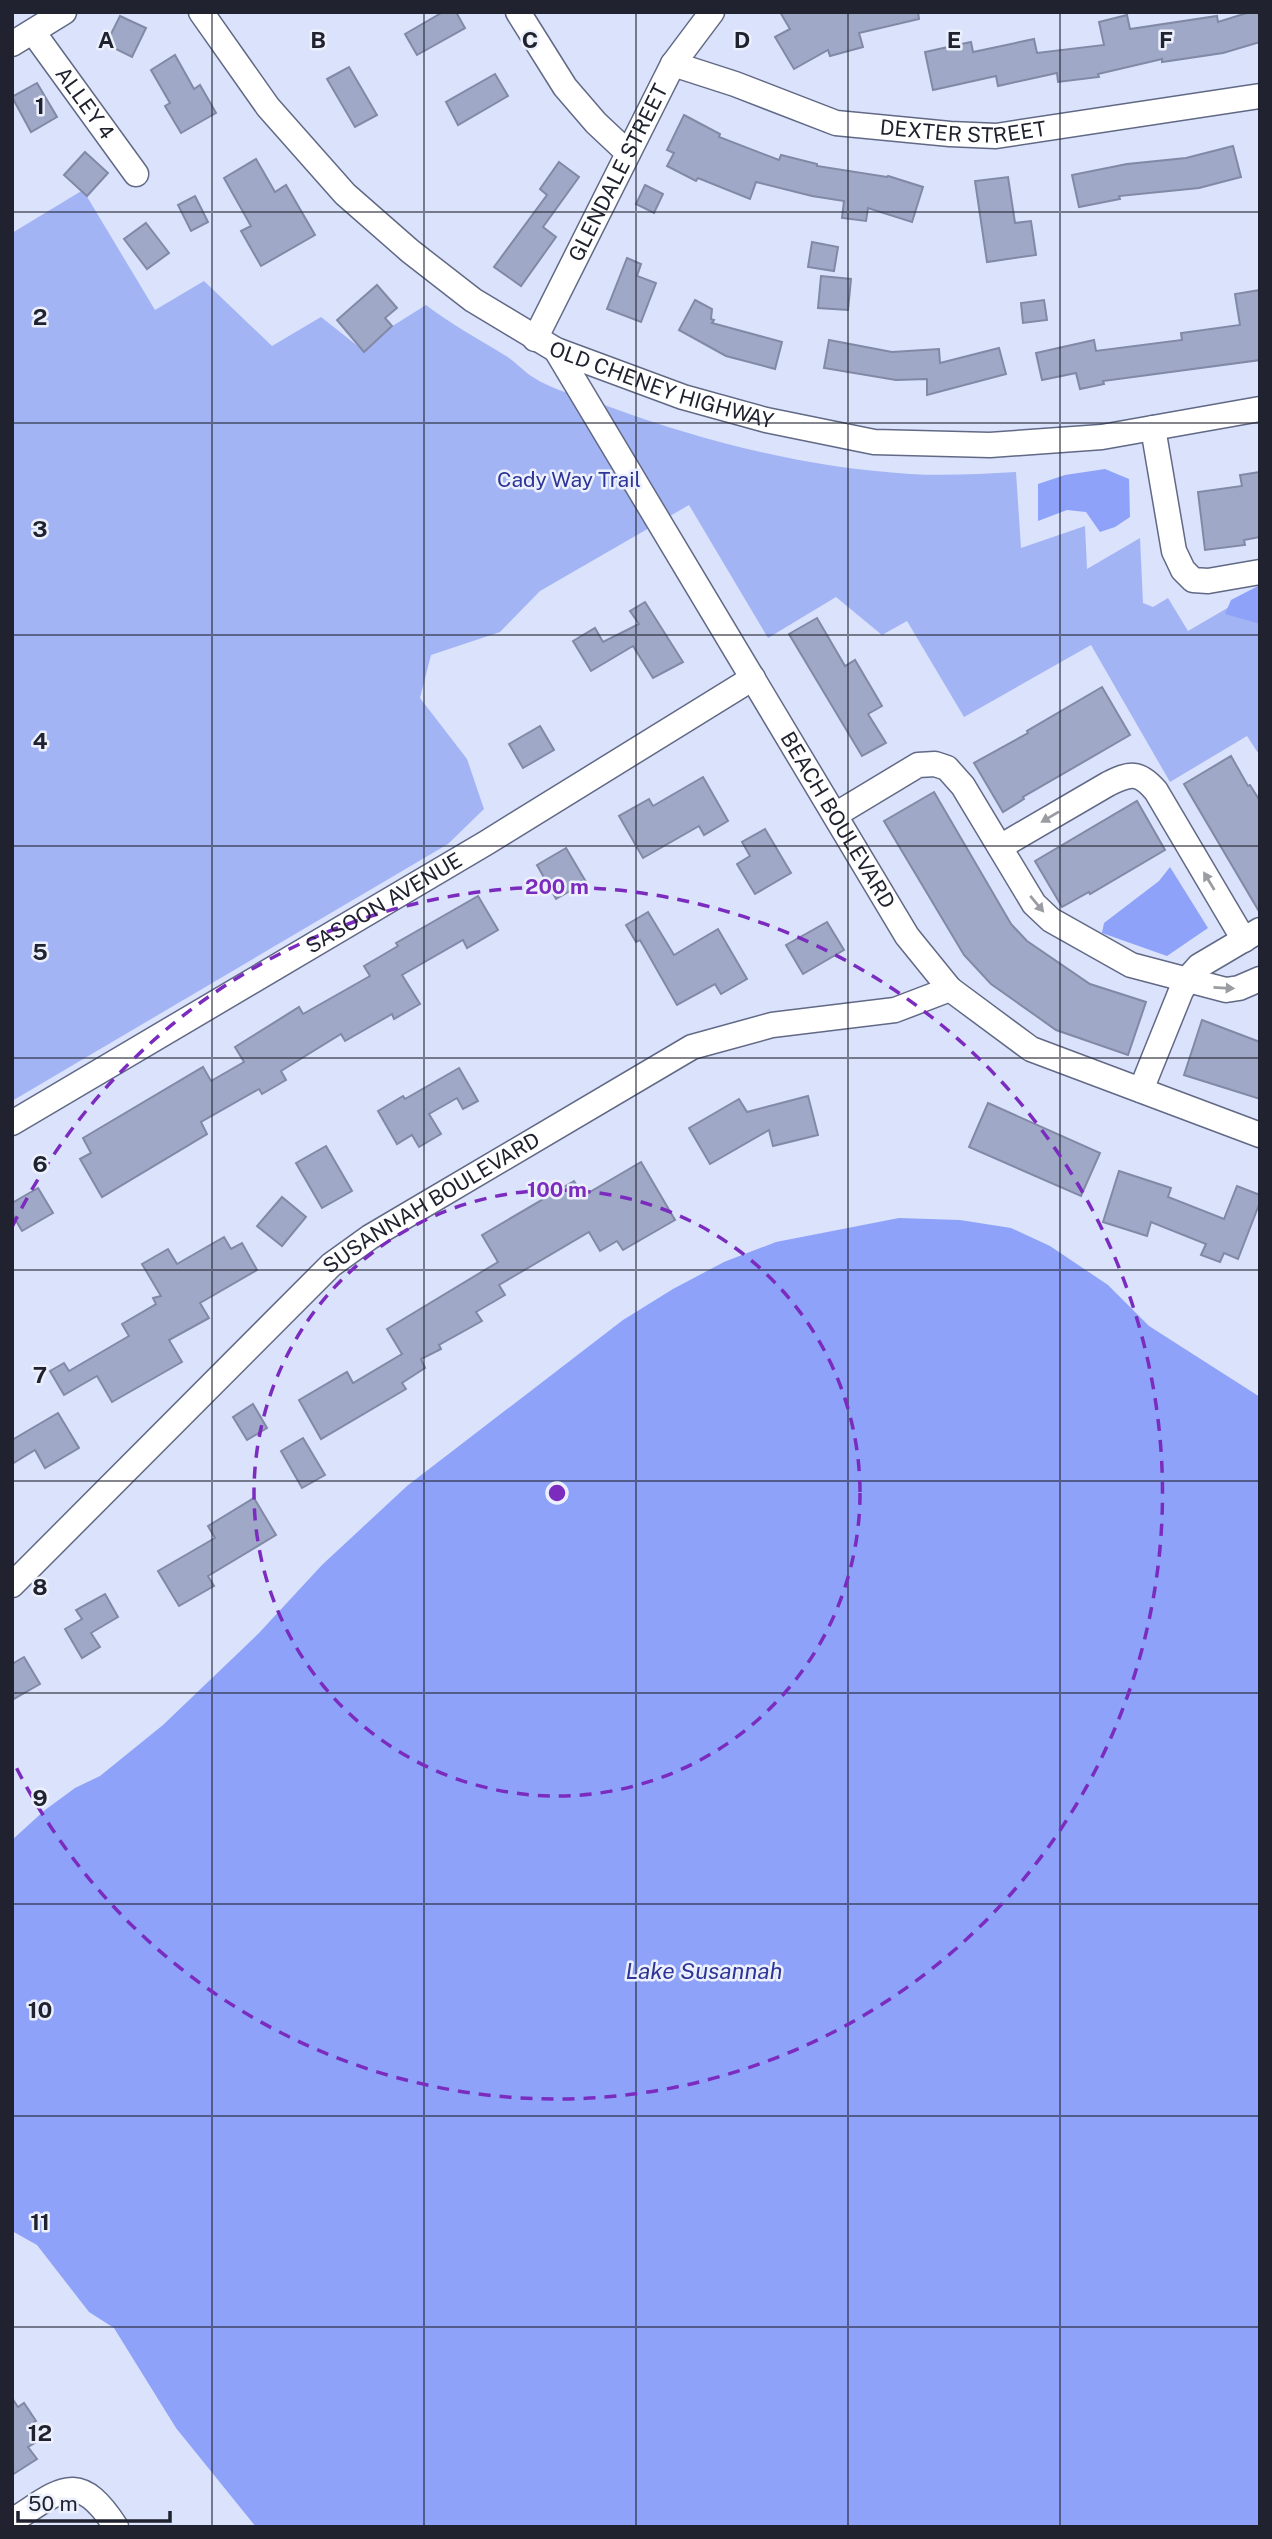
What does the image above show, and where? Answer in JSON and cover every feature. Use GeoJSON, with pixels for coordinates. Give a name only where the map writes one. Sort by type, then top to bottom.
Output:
{"type":"FeatureCollection","features":[{"type":"Feature","properties":{"kind":"street"},"geometry":{"type":"LineString","coordinates":[[22,38],[64,12]]}},
{"type":"Feature","properties":{"kind":"street","name":"OLD CHENEY HIGHWAY"},"geometry":{"type":"LineString","coordinates":[[201,12],[268,107],[345,194],[410,251],[473,300],[545,344],[683,397],[766,420],[874,442],[990,445],[1102,436],[1260,409]]}},
{"type":"Feature","properties":{"kind":"street"},"geometry":{"type":"LineString","coordinates":[[518,12],[565,88],[628,153]]}},
{"type":"Feature","properties":{"kind":"street","name":"GLENDALE STREET"},"geometry":{"type":"LineString","coordinates":[[545,344],[628,153],[673,64],[712,12]]}},
{"type":"Feature","properties":{"kind":"street","name":"ALLEY 4"},"geometry":{"type":"LineString","coordinates":[[22,38],[136,174]]}},
{"type":"Feature","properties":{"kind":"street","name":"DEXTER STREET"},"geometry":{"type":"LineString","coordinates":[[673,64],[735,84],[836,123],[950,134],[996,136],[1260,96]]}},
{"type":"Feature","properties":{"kind":"street","name":"BEACH BOULEVARD"},"geometry":{"type":"LineString","coordinates":[[545,344],[753,678],[907,936],[950,989],[1031,1049],[1260,1135]]}},
{"type":"Feature","properties":{"kind":"street"},"geometry":{"type":"LineString","coordinates":[[1153,428],[1174,551],[1183,570],[1192,580],[1208,581],[1260,572]]}},
{"type":"Feature","properties":{"kind":"street","name":"SASOON AVENUE"},"geometry":{"type":"LineString","coordinates":[[12,1123],[486,843],[753,678]]}},
{"type":"Feature","properties":{"kind":"street"},"geometry":{"type":"LineString","coordinates":[[835,815],[918,765],[935,764],[947,768],[956,777],[1034,904],[1051,920],[1131,965],[1226,990],[1260,979]]}},
{"type":"Feature","properties":{"kind":"street"},"geometry":{"type":"LineString","coordinates":[[1000,847],[1123,777],[1134,775],[1146,779],[1252,935],[1199,966],[1187,980],[1141,1090]]}},
{"type":"Feature","properties":{"kind":"street","name":"SUSANNAH BOULEVARD"},"geometry":{"type":"LineString","coordinates":[[15,1574],[331,1265],[370,1237],[692,1047],[772,1025],[895,1010],[950,989]]}},
{"type":"Feature","properties":{"kind":"street"},"geometry":{"type":"LineString","coordinates":[[12,2521],[54,2494],[71,2489],[94,2497],[116,2527]]}},
{"type":"Feature","properties":{"kind":"green space","name":"Cady Way Trail"},"geometry":{"type":"Polygon","coordinates":[[[83,190],[155,310],[204,281],[272,346],[321,317],[359,347],[426,305],[544,383],[646,420],[720,442],[796,459],[872,471],[936,475],[1016,472],[1021,548],[1085,526],[1087,569],[1140,538],[1143,603],[1153,607],[1168,598],[1188,631],[1260,589],[1260,756],[1247,736],[1170,782],[1091,645],[964,717],[907,621],[882,635],[836,597],[768,638],[689,505],[540,591],[500,632],[431,655],[420,698],[467,759],[484,809],[448,844],[12,1101],[12,233],[83,190]]]}},
{"type":"Feature","properties":{"kind":"water"},"geometry":{"type":"Polygon","coordinates":[[[1105,469],[1129,479],[1130,517],[1115,527],[1100,532],[1086,512],[1067,510],[1038,521],[1038,484],[1065,475],[1105,469]]]}},
{"type":"Feature","properties":{"kind":"water"},"geometry":{"type":"Polygon","coordinates":[[[1260,585],[1260,624],[1225,614],[1231,600],[1260,585]]]}},
{"type":"Feature","properties":{"kind":"water"},"geometry":{"type":"Polygon","coordinates":[[[1170,867],[1208,928],[1167,956],[1102,933],[1104,923],[1159,881],[1170,867]]]}},
{"type":"Feature","properties":{"kind":"water","name":"Lake Susannah"},"geometry":{"type":"Polygon","coordinates":[[[899,1218],[960,1220],[1011,1228],[1050,1246],[1108,1285],[1149,1326],[1260,1397],[1260,2527],[256,2527],[176,2428],[114,2328],[89,2312],[37,2245],[12,2231],[12,1840],[45,1810],[75,1788],[100,1776],[163,1725],[259,1633],[322,1565],[407,1486],[623,1320],[724,1262],[776,1242],[899,1218]]]}},
{"type":"Feature","properties":{"kind":"building"},"geometry":{"type":"Polygon","coordinates":[[[443,12],[456,12],[465,28],[417,55],[405,34],[443,12]]]}},
{"type":"Feature","properties":{"kind":"building"},"geometry":{"type":"Polygon","coordinates":[[[780,12],[918,12],[919,19],[859,33],[863,47],[830,56],[828,50],[794,69],[775,37],[790,29],[780,12]]]}},
{"type":"Feature","properties":{"kind":"building"},"geometry":{"type":"Polygon","coordinates":[[[1250,12],[1260,12],[1260,42],[1223,53],[1162,62],[1162,59],[1098,74],[1099,77],[1058,82],[1057,73],[998,86],[996,76],[933,90],[925,52],[971,42],[973,52],[1034,39],[1037,53],[1104,45],[1099,22],[1127,15],[1130,29],[1217,16],[1218,22],[1250,12]]]}},
{"type":"Feature","properties":{"kind":"building"},"geometry":{"type":"Polygon","coordinates":[[[120,16],[146,28],[132,57],[106,44],[120,16]]]}},
{"type":"Feature","properties":{"kind":"building"},"geometry":{"type":"Polygon","coordinates":[[[175,55],[194,89],[200,85],[216,113],[181,133],[165,106],[170,103],[151,70],[175,55]]]}},
{"type":"Feature","properties":{"kind":"building"},"geometry":{"type":"Polygon","coordinates":[[[349,67],[377,115],[355,127],[327,79],[349,67]]]}},
{"type":"Feature","properties":{"kind":"building"},"geometry":{"type":"Polygon","coordinates":[[[495,74],[508,96],[458,125],[446,102],[495,74]]]}},
{"type":"Feature","properties":{"kind":"building"},"geometry":{"type":"Polygon","coordinates":[[[37,83],[57,117],[31,132],[12,97],[37,83]]]}},
{"type":"Feature","properties":{"kind":"building"},"geometry":{"type":"Polygon","coordinates":[[[684,115],[720,134],[719,137],[779,160],[781,155],[817,166],[888,176],[923,187],[912,222],[868,208],[866,221],[842,218],[844,201],[756,182],[750,199],[698,178],[696,181],[667,166],[674,153],[667,150],[684,115]]]}},
{"type":"Feature","properties":{"kind":"building"},"geometry":{"type":"Polygon","coordinates":[[[1233,146],[1241,177],[1199,188],[1119,196],[1120,199],[1079,207],[1072,175],[1127,164],[1186,158],[1233,146]]]}},
{"type":"Feature","properties":{"kind":"building"},"geometry":{"type":"Polygon","coordinates":[[[85,152],[108,173],[87,196],[64,175],[85,152]]]}},
{"type":"Feature","properties":{"kind":"building"},"geometry":{"type":"Polygon","coordinates":[[[256,159],[275,192],[286,185],[315,235],[261,266],[241,231],[251,226],[224,178],[256,159]]]}},
{"type":"Feature","properties":{"kind":"building"},"geometry":{"type":"Polygon","coordinates":[[[559,162],[579,177],[543,227],[556,237],[521,286],[494,267],[547,195],[540,189],[559,162]]]}},
{"type":"Feature","properties":{"kind":"building"},"geometry":{"type":"Polygon","coordinates":[[[1008,177],[1015,223],[1031,221],[1036,255],[987,262],[975,181],[1008,177]]]}},
{"type":"Feature","properties":{"kind":"building"},"geometry":{"type":"Polygon","coordinates":[[[645,185],[663,194],[654,213],[636,204],[645,185]]]}},
{"type":"Feature","properties":{"kind":"building"},"geometry":{"type":"Polygon","coordinates":[[[195,196],[208,222],[191,231],[178,205],[195,196]]]}},
{"type":"Feature","properties":{"kind":"building"},"geometry":{"type":"Polygon","coordinates":[[[146,223],[169,253],[147,269],[124,239],[146,223]]]}},
{"type":"Feature","properties":{"kind":"building"},"geometry":{"type":"Polygon","coordinates":[[[812,242],[838,247],[834,271],[808,267],[812,242]]]}},
{"type":"Feature","properties":{"kind":"building"},"geometry":{"type":"Polygon","coordinates":[[[627,258],[641,264],[637,276],[656,283],[641,322],[607,309],[627,258]]]}},
{"type":"Feature","properties":{"kind":"building"},"geometry":{"type":"Polygon","coordinates":[[[821,276],[851,279],[848,310],[818,308],[821,276]]]}},
{"type":"Feature","properties":{"kind":"building"},"geometry":{"type":"Polygon","coordinates":[[[377,285],[397,308],[385,318],[392,326],[364,352],[337,320],[377,285]]]}},
{"type":"Feature","properties":{"kind":"building"},"geometry":{"type":"Polygon","coordinates":[[[1260,290],[1260,360],[1103,381],[1104,384],[1080,389],[1076,373],[1042,380],[1036,353],[1094,340],[1096,351],[1182,340],[1181,333],[1240,325],[1235,294],[1260,290]]]}},
{"type":"Feature","properties":{"kind":"building"},"geometry":{"type":"Polygon","coordinates":[[[695,300],[712,309],[712,323],[782,342],[775,369],[726,356],[679,330],[695,300]]]}},
{"type":"Feature","properties":{"kind":"building"},"geometry":{"type":"Polygon","coordinates":[[[1044,300],[1047,320],[1023,323],[1021,303],[1044,300]]]}},
{"type":"Feature","properties":{"kind":"building"},"geometry":{"type":"Polygon","coordinates":[[[829,340],[892,352],[939,349],[940,363],[999,348],[1006,374],[927,395],[927,379],[896,380],[824,368],[829,340]]]}},
{"type":"Feature","properties":{"kind":"building"},"geometry":{"type":"Polygon","coordinates":[[[1260,472],[1260,537],[1244,540],[1245,545],[1205,550],[1198,492],[1242,486],[1240,475],[1260,472]]]}},
{"type":"Feature","properties":{"kind":"building"},"geometry":{"type":"Polygon","coordinates":[[[645,602],[683,662],[653,678],[633,646],[591,671],[573,641],[595,628],[603,642],[639,624],[630,611],[645,602]]]}},
{"type":"Feature","properties":{"kind":"building"},"geometry":{"type":"Polygon","coordinates":[[[817,618],[845,666],[855,660],[882,706],[868,714],[886,743],[862,756],[789,634],[817,618]]]}},
{"type":"Feature","properties":{"kind":"building"},"geometry":{"type":"Polygon","coordinates":[[[1102,687],[1130,735],[1023,797],[1024,799],[1003,812],[974,763],[1102,687]]]}},
{"type":"Feature","properties":{"kind":"building"},"geometry":{"type":"Polygon","coordinates":[[[540,726],[554,750],[523,768],[509,744],[540,726]]]}},
{"type":"Feature","properties":{"kind":"building"},"geometry":{"type":"Polygon","coordinates":[[[1231,756],[1260,801],[1260,913],[1184,784],[1231,756]]]}},
{"type":"Feature","properties":{"kind":"building"},"geometry":{"type":"Polygon","coordinates":[[[703,777],[728,821],[704,835],[699,826],[643,858],[619,816],[649,799],[653,806],[703,777]]]}},
{"type":"Feature","properties":{"kind":"building"},"geometry":{"type":"Polygon","coordinates":[[[934,792],[1011,924],[1027,941],[1090,984],[1146,1002],[1128,1055],[1056,1030],[991,984],[964,955],[884,821],[934,792]]]}},
{"type":"Feature","properties":{"kind":"building"},"geometry":{"type":"Polygon","coordinates":[[[1137,801],[1165,850],[1090,894],[1089,892],[1062,907],[1035,861],[1137,801]]]}},
{"type":"Feature","properties":{"kind":"building"},"geometry":{"type":"Polygon","coordinates":[[[765,829],[791,873],[755,894],[737,864],[750,856],[742,842],[765,829]]]}},
{"type":"Feature","properties":{"kind":"building"},"geometry":{"type":"Polygon","coordinates":[[[566,848],[586,882],[556,899],[537,865],[566,848]]]}},
{"type":"Feature","properties":{"kind":"building"},"geometry":{"type":"Polygon","coordinates":[[[478,896],[498,930],[467,948],[463,940],[402,975],[420,1004],[394,1019],[392,1014],[345,1041],[341,1034],[281,1071],[286,1080],[262,1094],[259,1089],[201,1122],[207,1134],[102,1197],[80,1159],[91,1153],[83,1138],[203,1067],[211,1081],[244,1062],[235,1047],[299,1007],[303,1014],[370,976],[364,966],[398,946],[396,943],[478,896]]]}},
{"type":"Feature","properties":{"kind":"building"},"geometry":{"type":"Polygon","coordinates":[[[648,912],[674,955],[718,929],[747,979],[721,994],[715,984],[677,1005],[640,940],[636,942],[626,925],[648,912]]]}},
{"type":"Feature","properties":{"kind":"building"},"geometry":{"type":"Polygon","coordinates":[[[827,922],[844,950],[803,974],[786,945],[827,922]]]}},
{"type":"Feature","properties":{"kind":"building"},"geometry":{"type":"Polygon","coordinates":[[[1202,1020],[1260,1042],[1260,1099],[1184,1075],[1202,1020]]]}},
{"type":"Feature","properties":{"kind":"building"},"geometry":{"type":"Polygon","coordinates":[[[459,1068],[478,1101],[463,1109],[457,1098],[429,1114],[441,1134],[419,1147],[412,1135],[397,1144],[378,1111],[459,1068]]]}},
{"type":"Feature","properties":{"kind":"building"},"geometry":{"type":"Polygon","coordinates":[[[808,1096],[818,1135],[773,1146],[769,1130],[710,1164],[689,1128],[739,1099],[747,1112],[808,1096]]]}},
{"type":"Feature","properties":{"kind":"building"},"geometry":{"type":"Polygon","coordinates":[[[988,1103],[1100,1153],[1081,1196],[969,1147],[988,1103]]]}},
{"type":"Feature","properties":{"kind":"building"},"geometry":{"type":"Polygon","coordinates":[[[326,1146],[352,1191],[322,1208],[296,1163],[326,1146]]]}},
{"type":"Feature","properties":{"kind":"building"},"geometry":{"type":"Polygon","coordinates":[[[641,1162],[675,1220],[623,1250],[617,1241],[600,1251],[589,1232],[499,1285],[505,1295],[476,1312],[482,1321],[439,1345],[441,1349],[421,1359],[425,1368],[402,1383],[406,1389],[321,1439],[299,1400],[347,1372],[353,1383],[402,1354],[387,1329],[498,1262],[482,1235],[574,1181],[583,1196],[641,1162]]]}},
{"type":"Feature","properties":{"kind":"building"},"geometry":{"type":"Polygon","coordinates":[[[1119,1171],[1171,1188],[1168,1197],[1224,1219],[1237,1186],[1260,1195],[1260,1202],[1238,1259],[1224,1253],[1220,1262],[1201,1255],[1206,1244],[1151,1222],[1147,1236],[1103,1222],[1119,1171]]]}},
{"type":"Feature","properties":{"kind":"building"},"geometry":{"type":"Polygon","coordinates":[[[38,1188],[53,1213],[22,1231],[12,1214],[12,1203],[38,1188]]]}},
{"type":"Feature","properties":{"kind":"building"},"geometry":{"type":"Polygon","coordinates":[[[282,1197],[306,1217],[282,1246],[257,1226],[282,1197]]]}},
{"type":"Feature","properties":{"kind":"building"},"geometry":{"type":"Polygon","coordinates":[[[224,1237],[231,1249],[242,1243],[257,1270],[200,1303],[209,1318],[169,1340],[182,1362],[112,1402],[97,1376],[64,1395],[50,1371],[64,1363],[69,1371],[129,1336],[122,1324],[156,1304],[153,1298],[161,1296],[142,1264],[168,1249],[177,1264],[224,1237]]]}},
{"type":"Feature","properties":{"kind":"building"},"geometry":{"type":"Polygon","coordinates":[[[253,1404],[267,1428],[247,1440],[233,1417],[253,1404]]]}},
{"type":"Feature","properties":{"kind":"building"},"geometry":{"type":"Polygon","coordinates":[[[58,1413],[79,1448],[45,1468],[35,1450],[12,1464],[12,1440],[58,1413]]]}},
{"type":"Feature","properties":{"kind":"building"},"geometry":{"type":"Polygon","coordinates":[[[303,1438],[325,1475],[302,1488],[281,1451],[303,1438]]]}},
{"type":"Feature","properties":{"kind":"building"},"geometry":{"type":"Polygon","coordinates":[[[254,1498],[276,1535],[208,1576],[214,1586],[179,1606],[158,1571],[215,1538],[208,1526],[254,1498]]]}},
{"type":"Feature","properties":{"kind":"building"},"geometry":{"type":"Polygon","coordinates":[[[105,1594],[118,1617],[91,1633],[100,1647],[82,1658],[65,1629],[82,1619],[76,1610],[105,1594]]]}},
{"type":"Feature","properties":{"kind":"building"},"geometry":{"type":"Polygon","coordinates":[[[24,1657],[40,1684],[12,1700],[12,1664],[24,1657]]]}},
{"type":"Feature","properties":{"kind":"building"},"geometry":{"type":"Polygon","coordinates":[[[12,2398],[18,2407],[24,2403],[36,2421],[30,2425],[40,2440],[28,2447],[37,2459],[12,2475],[12,2398]]]}}]}
